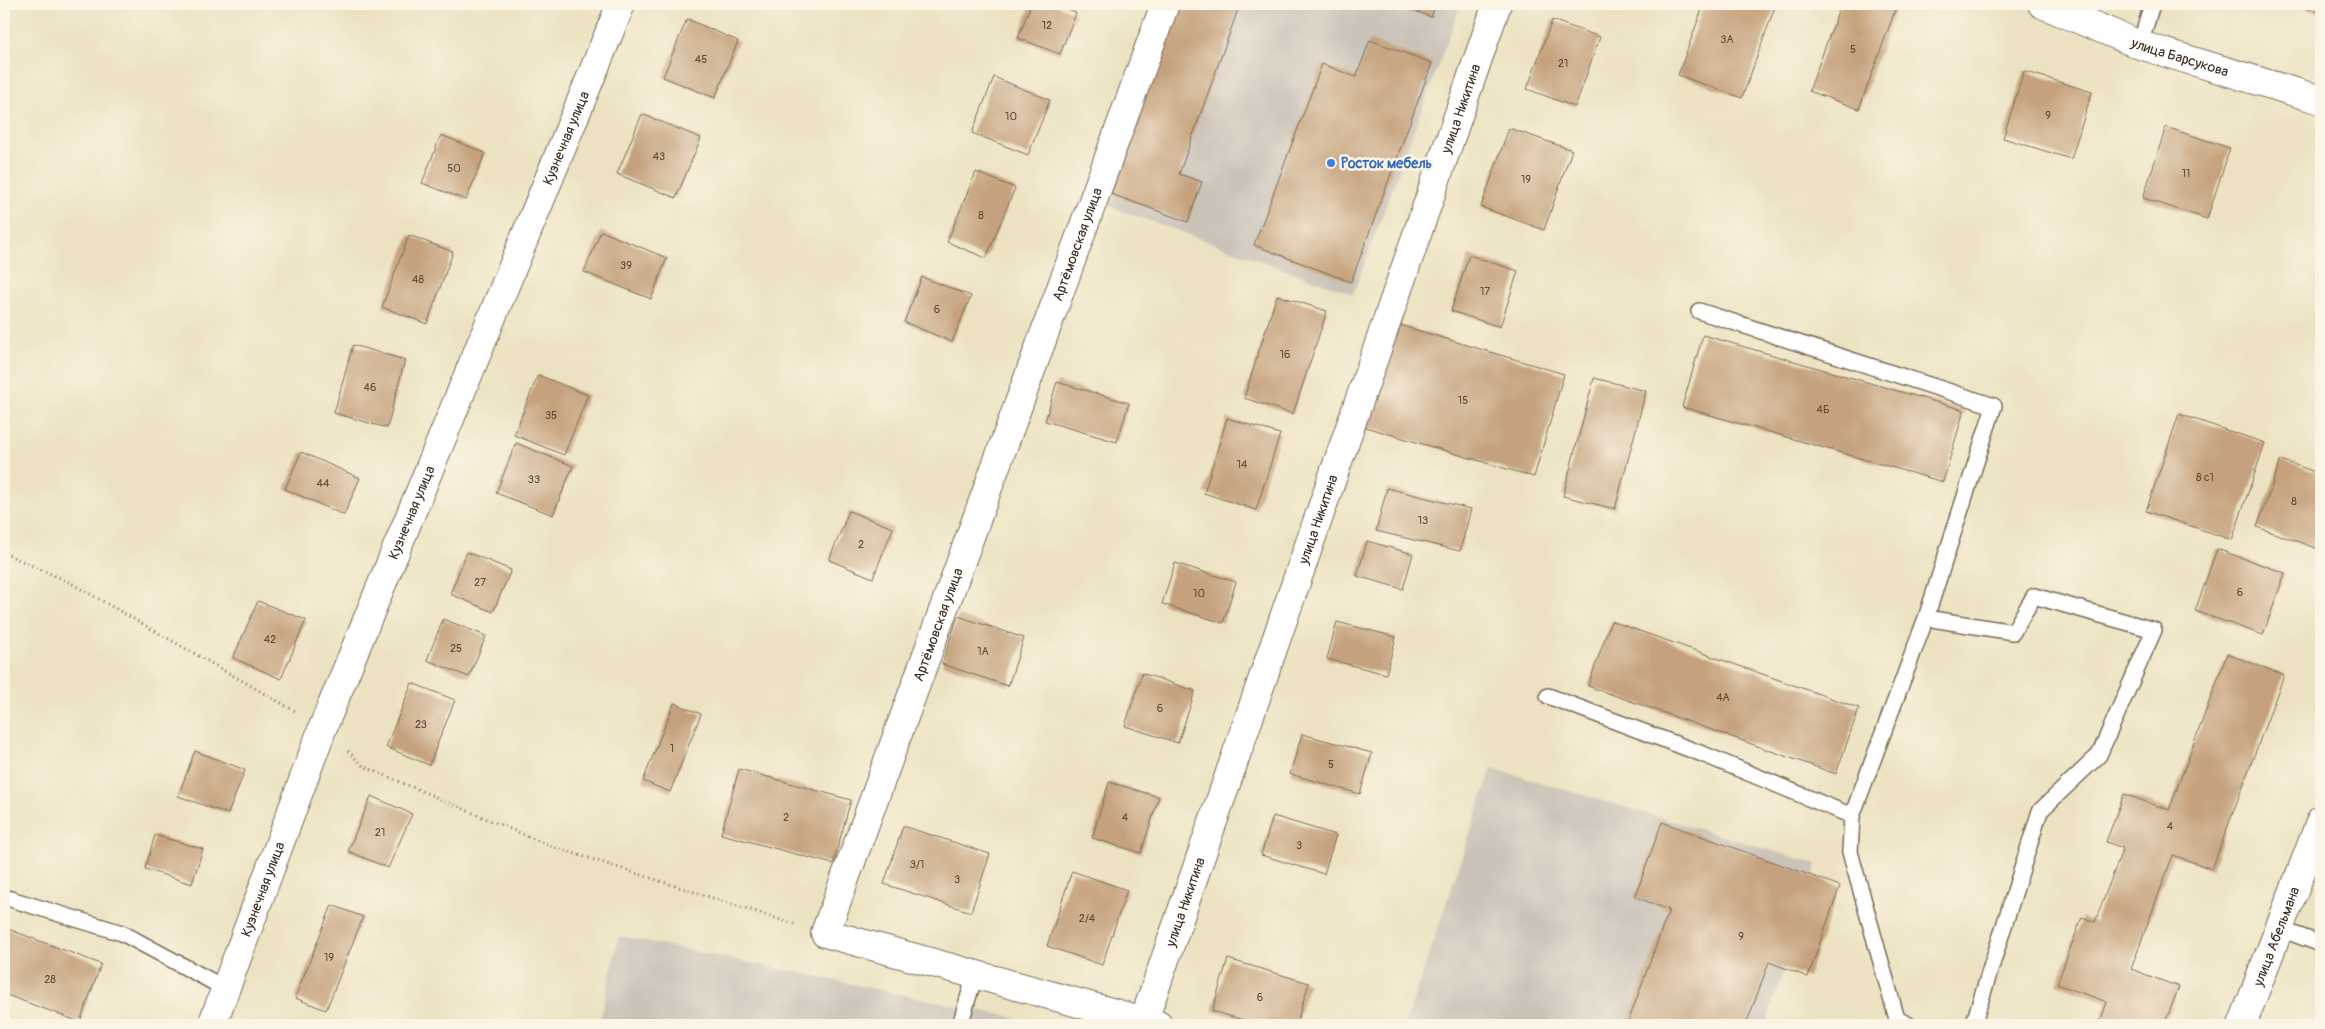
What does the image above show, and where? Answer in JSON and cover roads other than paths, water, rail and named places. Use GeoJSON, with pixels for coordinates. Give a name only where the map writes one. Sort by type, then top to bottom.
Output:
{"type":"FeatureCollection","features":[{"type":"Feature","properties":{"kind":"street","name":"Кузнечная улица"},"geometry":{"type":"LineString","coordinates":[[212,1025],[323,726],[621,4]]}},
{"type":"Feature","properties":{"kind":"street","name":"Артёмовская улица"},"geometry":{"type":"LineString","coordinates":[[975,975],[825,934],[1165,4]]}},
{"type":"Feature","properties":{"kind":"street","name":"улица Никитина"},"geometry":{"type":"LineString","coordinates":[[1151,1023],[1497,4]]}},
{"type":"Feature","properties":{"kind":"street","name":"улица Барсукова"},"geometry":{"type":"LineString","coordinates":[[2042,4],[2140,45],[2321,100]]}},
{"type":"Feature","properties":{"kind":"street","name":"улица Абельмана"},"geometry":{"type":"LineString","coordinates":[[2242,1025],[2321,820]]}},
{"type":"Feature","properties":{"kind":"street"},"geometry":{"type":"LineString","coordinates":[[975,975],[1151,1023]]}},
{"type":"Feature","properties":{"kind":"lane"},"geometry":{"type":"LineString","coordinates":[[2140,45],[2152,4]]}},
{"type":"Feature","properties":{"kind":"lane"},"geometry":{"type":"LineString","coordinates":[[1699,310],[1994,406],[1926,618],[1852,816],[1850,852],[1858,883],[1897,1019],[1909,1025]]}},
{"type":"Feature","properties":{"kind":"lane"},"geometry":{"type":"LineString","coordinates":[[1926,618],[2013,632],[2034,596],[2154,630],[2099,755],[2040,810],[1973,1025]]}},
{"type":"Feature","properties":{"kind":"lane"},"geometry":{"type":"LineString","coordinates":[[1548,696],[1705,755],[1852,816]]}},
{"type":"Feature","properties":{"kind":"lane"},"geometry":{"type":"LineString","coordinates":[[4,897],[122,933],[226,989]]}},
{"type":"Feature","properties":{"kind":"lane"},"geometry":{"type":"LineString","coordinates":[[2280,929],[2321,944]]}},
{"type":"Feature","properties":{"kind":"lane"},"geometry":{"type":"LineString","coordinates":[[960,1025],[975,975]]}},
{"type":"Feature","properties":{"kind":"place","name":"Росток мебель"},"geometry":{"type":"Point","coordinates":[1331,163]}}]}
